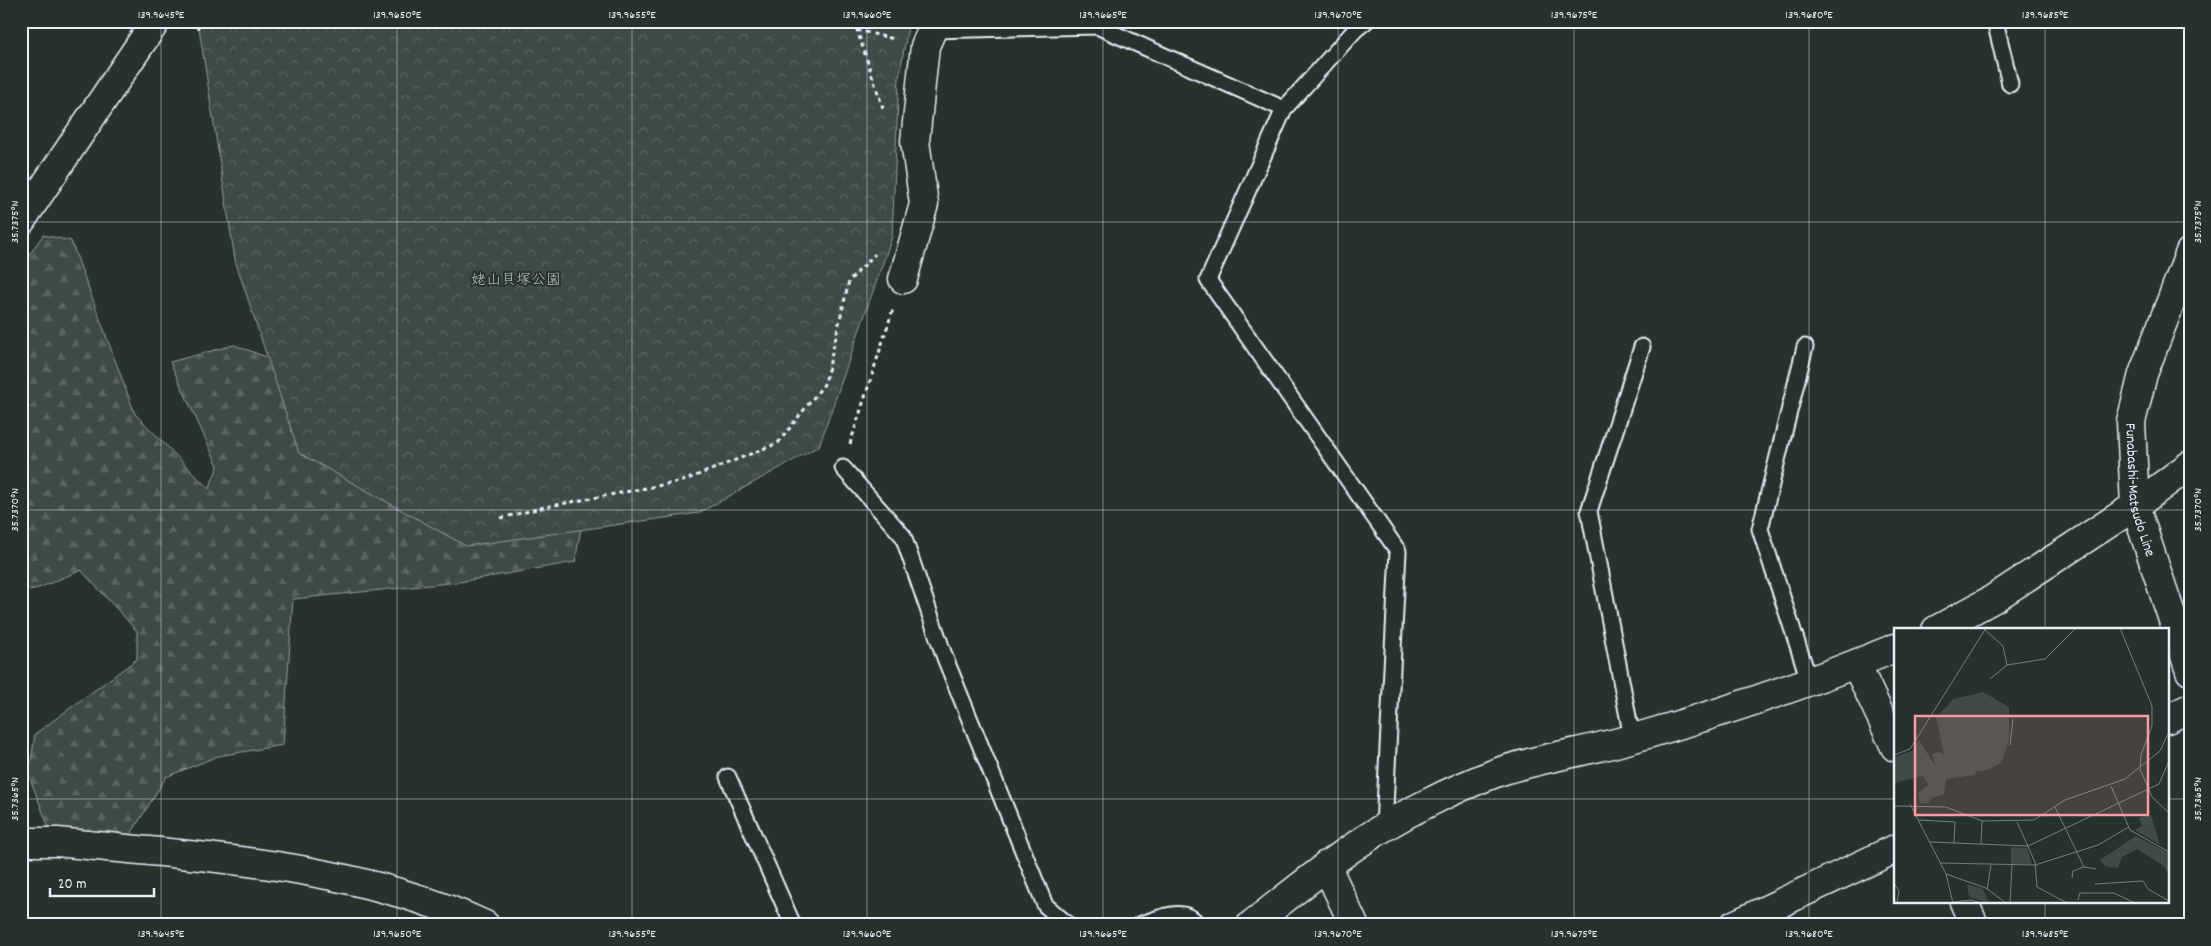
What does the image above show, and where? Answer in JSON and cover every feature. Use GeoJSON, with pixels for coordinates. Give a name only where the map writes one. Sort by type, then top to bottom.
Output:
{"type":"FeatureCollection","features":[{"type":"Feature","properties":{"kind":"street"},"geometry":{"type":"LineString","coordinates":[[21,221],[156,21]]}},
{"type":"Feature","properties":{"kind":"street"},"geometry":{"type":"LineString","coordinates":[[903,279],[924,204],[914,141],[929,38]]}},
{"type":"Feature","properties":{"kind":"street","name":"Funabashi-Matsudo Line"},"geometry":{"type":"LineString","coordinates":[[2190,252],[2143,374],[2131,422],[2135,506],[2190,671]]}},
{"type":"Feature","properties":{"kind":"street"},"geometry":{"type":"LineString","coordinates":[[1940,628],[1993,599],[2135,506],[2190,465]]}},
{"type":"Feature","properties":{"kind":"street"},"geometry":{"type":"LineString","coordinates":[[1251,925],[1326,865],[1384,827],[1428,803],[1501,771],[1632,738],[1714,714],[1856,664],[1894,648]]}},
{"type":"Feature","properties":{"kind":"street"},"geometry":{"type":"LineString","coordinates":[[1856,664],[1894,746]]}},
{"type":"Feature","properties":{"kind":"street"},"geometry":{"type":"LineString","coordinates":[[2168,719],[2190,708]]}},
{"type":"Feature","properties":{"kind":"street"},"geometry":{"type":"LineString","coordinates":[[21,842],[57,842],[302,870],[372,885],[457,912],[485,925]]}},
{"type":"Feature","properties":{"kind":"street"},"geometry":{"type":"LineString","coordinates":[[1734,925],[1894,849]]}},
{"type":"Feature","properties":{"kind":"street"},"geometry":{"type":"LineString","coordinates":[[1326,865],[1354,925]]}},
{"type":"Feature","properties":{"kind":"street"},"geometry":{"type":"LineString","coordinates":[[1965,904],[1974,925]]}},
{"type":"Feature","properties":{"kind":"lane"},"geometry":{"type":"LineString","coordinates":[[1366,21],[1355,30],[1284,109],[1208,280],[1398,551],[1384,827]]}},
{"type":"Feature","properties":{"kind":"lane"},"geometry":{"type":"LineString","coordinates":[[1995,21],[2010,84]]}},
{"type":"Feature","properties":{"kind":"lane"},"geometry":{"type":"LineString","coordinates":[[929,38],[1097,26],[1284,109]]}},
{"type":"Feature","properties":{"kind":"lane"},"geometry":{"type":"LineString","coordinates":[[1632,738],[1589,511],[1642,347]]}},
{"type":"Feature","properties":{"kind":"lane"},"geometry":{"type":"LineString","coordinates":[[1805,347],[1760,529],[1809,680]]}},
{"type":"Feature","properties":{"kind":"lane"},"geometry":{"type":"LineString","coordinates":[[842,468],[903,536],[945,658],[1045,905],[1068,925]]}},
{"type":"Feature","properties":{"kind":"lane"},"geometry":{"type":"LineString","coordinates":[[728,777],[793,925]]}},
{"type":"Feature","properties":{"kind":"lane"},"geometry":{"type":"LineString","coordinates":[[1139,925],[1174,914],[1194,919],[1198,925]]}},
{"type":"Feature","properties":{"kind":"path"},"geometry":{"type":"LineString","coordinates":[[183,21],[199,28],[205,21]]}},
{"type":"Feature","properties":{"kind":"path"},"geometry":{"type":"LineString","coordinates":[[854,21],[886,116]]}},
{"type":"Feature","properties":{"kind":"path"},"geometry":{"type":"LineString","coordinates":[[856,30],[929,38]]}},
{"type":"Feature","properties":{"kind":"path"},"geometry":{"type":"LineString","coordinates":[[501,518],[683,482],[778,443],[825,383],[849,281],[880,249]]}},
{"type":"Feature","properties":{"kind":"path"},"geometry":{"type":"LineString","coordinates":[[842,468],[903,279]]}},
{"type":"Feature","properties":{"kind":"green space","name":"姥山貝塚公園"},"geometry":{"type":"Polygon","coordinates":[[[205,21],[909,21],[899,78],[892,237],[819,446],[699,513],[466,546],[299,453],[235,260],[199,28],[205,21]]]}},
{"type":"Feature","properties":{"kind":"green space"},"geometry":{"type":"Polygon","coordinates":[[[43,235],[71,241],[135,414],[209,489],[218,466],[170,362],[234,345],[339,384],[583,517],[575,562],[459,582],[293,599],[283,745],[218,756],[166,777],[129,837],[49,828],[29,776],[35,734],[137,659],[137,631],[81,570],[39,588],[21,592],[21,267],[43,235]]]}}]}
